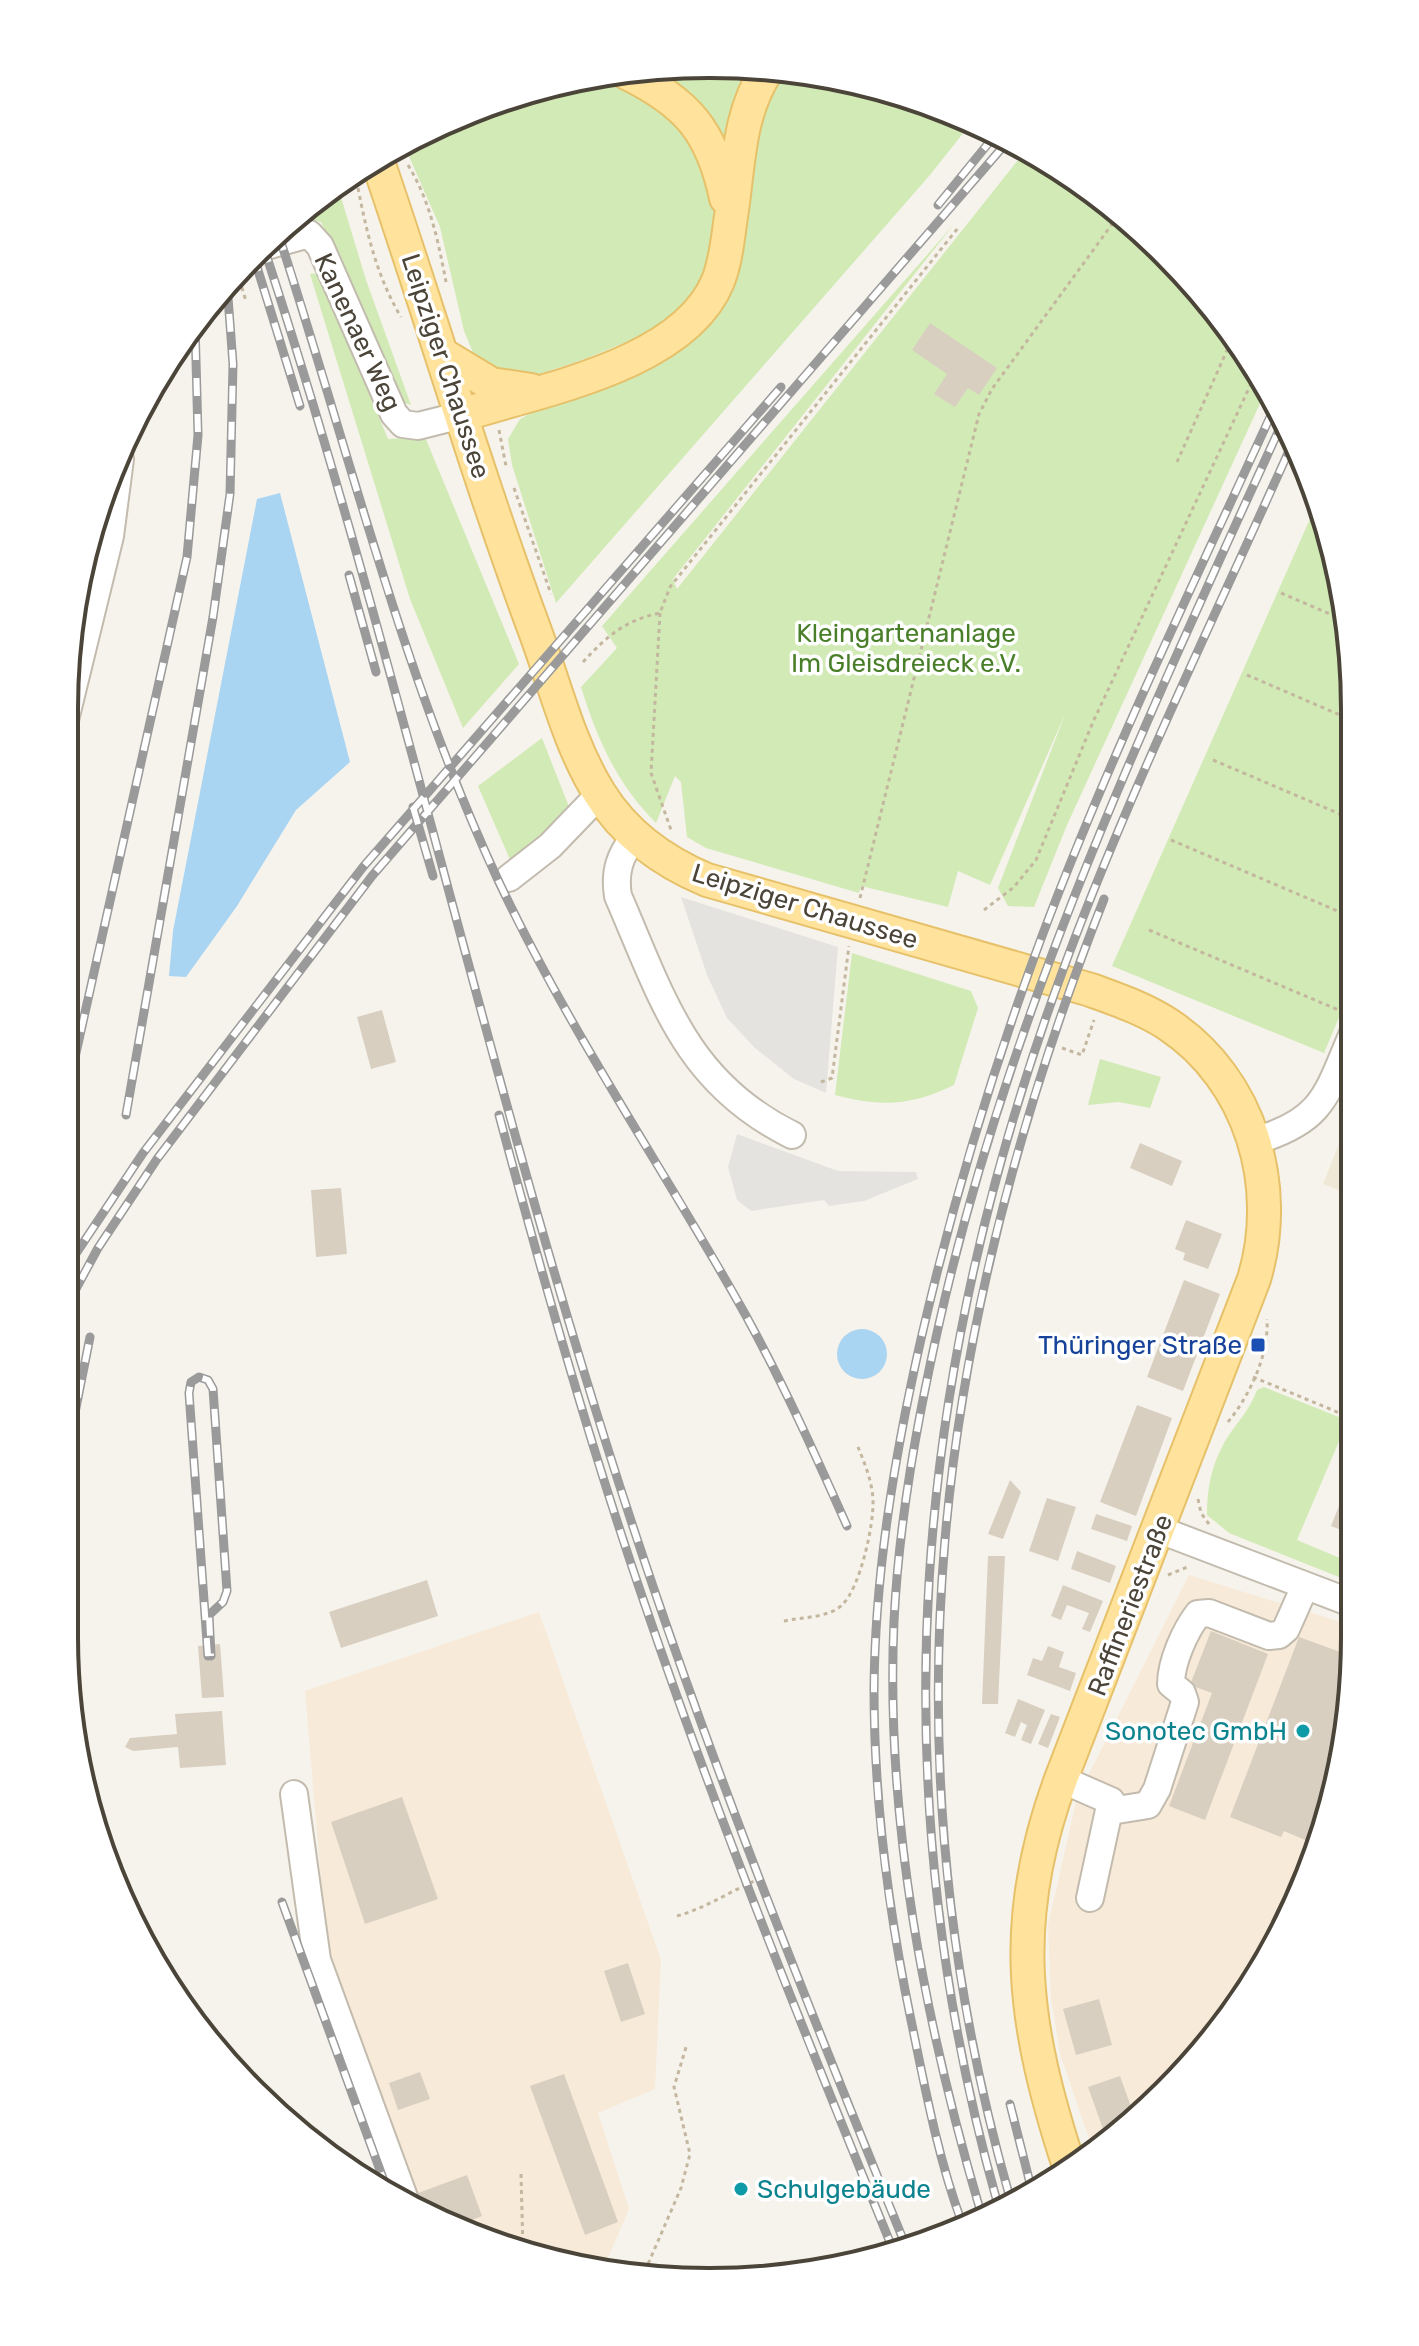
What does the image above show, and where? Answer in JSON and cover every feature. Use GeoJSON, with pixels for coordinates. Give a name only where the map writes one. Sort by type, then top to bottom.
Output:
{"type":"FeatureCollection","features":[{"type":"Feature","properties":{"kind":"main road"},"geometry":{"type":"LineString","coordinates":[[477,410],[640,355],[687,326],[717,283],[727,252],[746,112],[762,80]]}},
{"type":"Feature","properties":{"kind":"main road"},"geometry":{"type":"LineString","coordinates":[[641,82],[676,102],[707,138],[718,162],[730,221]]}},
{"type":"Feature","properties":{"kind":"main road","name":"Leipziger Chaussee"},"geometry":{"type":"LineString","coordinates":[[381,171],[443,355],[477,410],[555,690],[586,770],[600,794],[635,836],[668,861],[707,880],[1091,990],[1140,1009],[1168,1025],[1206,1058],[1242,1109],[1254,1141]]}},
{"type":"Feature","properties":{"kind":"main road"},"geometry":{"type":"LineString","coordinates":[[443,355],[491,384],[538,391]]}},
{"type":"Feature","properties":{"kind":"main road","name":"Raffineriestraße"},"geometry":{"type":"LineString","coordinates":[[1066,2157],[1038,2065],[1026,1965],[1036,1863],[1061,1779],[1160,1530],[1259,1264],[1265,1220],[1264,1193],[1254,1141]]}},
{"type":"Feature","properties":{"kind":"street","name":"Kanenaer Weg"},"geometry":{"type":"LineString","coordinates":[[291,237],[309,234],[320,246],[394,414],[403,424],[418,426],[477,410]]}},
{"type":"Feature","properties":{"kind":"street"},"geometry":{"type":"LineString","coordinates":[[87,603],[110,536],[115,499]]}},
{"type":"Feature","properties":{"kind":"street"},"geometry":{"type":"LineString","coordinates":[[509,878],[550,846],[600,794]]}},
{"type":"Feature","properties":{"kind":"street"},"geometry":{"type":"LineString","coordinates":[[635,836],[617,870],[618,896],[669,1013],[711,1077],[744,1107],[792,1135]]}},
{"type":"Feature","properties":{"kind":"street"},"geometry":{"type":"LineString","coordinates":[[1254,1141],[1290,1130],[1316,1109],[1341,1045]]}},
{"type":"Feature","properties":{"kind":"street"},"geometry":{"type":"LineString","coordinates":[[1160,1530],[1341,1599]]}},
{"type":"Feature","properties":{"kind":"street"},"geometry":{"type":"LineString","coordinates":[[1061,1779],[1111,1801],[1117,1810],[1148,1805],[1157,1789],[1185,1702],[1182,1693],[1171,1684],[1171,1674],[1190,1624],[1198,1614],[1209,1613],[1269,1636],[1279,1635],[1286,1629],[1305,1586]]}},
{"type":"Feature","properties":{"kind":"street"},"geometry":{"type":"LineString","coordinates":[[294,1794],[317,1960],[400,2186]]}},
{"type":"Feature","properties":{"kind":"street"},"geometry":{"type":"LineString","coordinates":[[1090,1898],[1111,1801]]}},
{"type":"Feature","properties":{"kind":"path"},"geometry":{"type":"LineString","coordinates":[[386,168],[418,182],[431,216],[449,295]]}},
{"type":"Feature","properties":{"kind":"path"},"geometry":{"type":"LineString","coordinates":[[378,173],[369,240],[382,282],[405,324]]}},
{"type":"Feature","properties":{"kind":"path"},"geometry":{"type":"LineString","coordinates":[[858,906],[979,414],[992,389],[1112,224]]}},
{"type":"Feature","properties":{"kind":"path"},"geometry":{"type":"LineString","coordinates":[[672,837],[651,773],[660,613],[670,587],[958,228]]}},
{"type":"Feature","properties":{"kind":"path"},"geometry":{"type":"LineString","coordinates":[[241,286],[246,301]]}},
{"type":"Feature","properties":{"kind":"path"},"geometry":{"type":"LineString","coordinates":[[1177,462],[1228,349]]}},
{"type":"Feature","properties":{"kind":"path"},"geometry":{"type":"LineString","coordinates":[[984,910],[1014,887],[1036,860],[1093,722],[1251,385]]}},
{"type":"Feature","properties":{"kind":"path"},"geometry":{"type":"LineString","coordinates":[[477,410],[507,468]]}},
{"type":"Feature","properties":{"kind":"path"},"geometry":{"type":"LineString","coordinates":[[512,482],[551,595]]}},
{"type":"Feature","properties":{"kind":"path"},"geometry":{"type":"LineString","coordinates":[[1281,593],[1334,616]]}},
{"type":"Feature","properties":{"kind":"path"},"geometry":{"type":"LineString","coordinates":[[583,662],[610,633],[638,617],[660,613]]}},
{"type":"Feature","properties":{"kind":"path"},"geometry":{"type":"LineString","coordinates":[[1247,675],[1341,715]]}},
{"type":"Feature","properties":{"kind":"path"},"geometry":{"type":"LineString","coordinates":[[1213,760],[1341,814]]}},
{"type":"Feature","properties":{"kind":"path"},"geometry":{"type":"LineString","coordinates":[[1171,840],[1341,912]]}},
{"type":"Feature","properties":{"kind":"path"},"geometry":{"type":"LineString","coordinates":[[1149,930],[1341,1018]]}},
{"type":"Feature","properties":{"kind":"path"},"geometry":{"type":"LineString","coordinates":[[821,1082],[832,1078],[850,938]]}},
{"type":"Feature","properties":{"kind":"path"},"geometry":{"type":"LineString","coordinates":[[1062,1048],[1082,1055],[1098,1008]]}},
{"type":"Feature","properties":{"kind":"path"},"geometry":{"type":"LineString","coordinates":[[1226,1424],[1243,1401],[1268,1338],[1266,1311]]}},
{"type":"Feature","properties":{"kind":"path"},"geometry":{"type":"LineString","coordinates":[[1253,1377],[1341,1414]]}},
{"type":"Feature","properties":{"kind":"path"},"geometry":{"type":"LineString","coordinates":[[784,1621],[827,1613],[841,1607],[853,1591],[873,1500],[868,1472],[858,1447]]}},
{"type":"Feature","properties":{"kind":"path"},"geometry":{"type":"LineString","coordinates":[[1198,1494],[1203,1517],[1212,1527]]}},
{"type":"Feature","properties":{"kind":"path"},"geometry":{"type":"LineString","coordinates":[[677,1916],[764,1877]]}},
{"type":"Feature","properties":{"kind":"path"},"geometry":{"type":"LineString","coordinates":[[648,2265],[681,2188],[690,2154],[674,2087],[687,2044]]}},
{"type":"Feature","properties":{"kind":"path"},"geometry":{"type":"LineString","coordinates":[[521,2174],[523,2239]]}},
{"type":"Feature","properties":{"kind":"shaded area"},"geometry":{"type":"Polygon","coordinates":[[[681,897],[838,947],[826,1093],[794,1079],[755,1048],[727,1018],[707,975],[681,897]]]}},
{"type":"Feature","properties":{"kind":"shaded area"},"geometry":{"type":"Polygon","coordinates":[[[737,1134],[838,1171],[916,1172],[918,1179],[864,1201],[829,1206],[824,1200],[751,1211],[737,1200],[728,1167],[737,1134]]]}},
{"type":"Feature","properties":{"kind":"shaded area"},"geometry":{"type":"Polygon","coordinates":[[[1341,1139],[1341,1191],[1323,1184],[1341,1139]]]}},
{"type":"Feature","properties":{"kind":"shaded area"},"geometry":{"type":"Polygon","coordinates":[[[1189,1575],[1341,1622],[1340,1678],[1329,1760],[1307,1839],[1276,1916],[1235,1987],[1211,2021],[1156,2083],[1090,2141],[1060,2054],[1051,1998],[1048,1925],[1077,1798],[1189,1575]]]}},
{"type":"Feature","properties":{"kind":"shaded area"},"geometry":{"type":"Polygon","coordinates":[[[539,1612],[661,1960],[655,2089],[598,2113],[629,2209],[607,2260],[507,2234],[468,2220],[412,2193],[328,1963],[305,1691],[539,1612]]]}},
{"type":"Feature","properties":{"kind":"green space"},"geometry":{"type":"Polygon","coordinates":[[[752,79],[727,149],[649,81],[752,79]]]}},
{"type":"Feature","properties":{"kind":"green space"},"geometry":{"type":"Polygon","coordinates":[[[771,81],[833,90],[873,100],[964,132],[930,175],[556,603],[512,465],[508,439],[520,419],[701,325],[744,158],[771,81]]]}},
{"type":"Feature","properties":{"kind":"green space"},"geometry":{"type":"Polygon","coordinates":[[[615,85],[646,95],[701,149],[716,210],[716,230],[704,278],[681,307],[650,332],[533,376],[503,378],[474,355],[464,331],[440,227],[408,155],[468,126],[507,112],[615,85]]]}},
{"type":"Feature","properties":{"kind":"green space","name":"Kleingartenanlage Im Gleisdreieck e.V."},"geometry":{"type":"Polygon","coordinates":[[[1019,159],[1094,208],[1156,263],[1211,325],[1261,402],[1067,825],[1034,907],[1008,906],[998,888],[1066,712],[990,885],[958,871],[948,907],[861,886],[859,893],[706,848],[687,837],[681,782],[675,776],[656,823],[619,777],[594,725],[581,687],[617,648],[602,626],[955,223],[673,579],[677,589],[1019,159]]]}},
{"type":"Feature","properties":{"kind":"green space"},"geometry":{"type":"Polygon","coordinates":[[[341,197],[366,280],[411,405],[405,403],[321,222],[311,219],[341,197]]]}},
{"type":"Feature","properties":{"kind":"green space"},"geometry":{"type":"Polygon","coordinates":[[[319,273],[388,439],[425,437],[519,664],[463,728],[410,599],[310,274],[319,273]]]}},
{"type":"Feature","properties":{"kind":"green space"},"geometry":{"type":"Polygon","coordinates":[[[1310,518],[1329,586],[1340,668],[1341,1013],[1324,1053],[1112,966],[1310,518]]]}},
{"type":"Feature","properties":{"kind":"green space"},"geometry":{"type":"Polygon","coordinates":[[[542,738],[571,812],[512,864],[478,786],[542,738]]]}},
{"type":"Feature","properties":{"kind":"green space"},"geometry":{"type":"Polygon","coordinates":[[[852,953],[971,991],[978,1008],[954,1085],[910,1101],[882,1103],[835,1095],[852,953]]]}},
{"type":"Feature","properties":{"kind":"green space"},"geometry":{"type":"Polygon","coordinates":[[[1100,1059],[1161,1077],[1150,1108],[1119,1102],[1088,1105],[1100,1059]]]}},
{"type":"Feature","properties":{"kind":"green space"},"geometry":{"type":"Polygon","coordinates":[[[1264,1387],[1341,1418],[1341,1439],[1297,1540],[1341,1559],[1341,1578],[1229,1533],[1207,1515],[1216,1461],[1257,1390],[1264,1387]]]}},
{"type":"Feature","properties":{"kind":"water"},"geometry":{"type":"Polygon","coordinates":[[[280,493],[350,762],[296,810],[237,906],[186,977],[169,976],[173,931],[257,499],[280,493]]]}},
{"type":"Feature","properties":{"kind":"water"},"geometry":{"type":"Polygon","coordinates":[[[862,1329],[880,1336],[887,1354],[880,1372],[862,1379],[844,1372],[837,1354],[844,1336],[862,1329]]]}},
{"type":"Feature","properties":{"kind":"building"},"geometry":{"type":"Polygon","coordinates":[[[930,323],[997,368],[979,395],[968,388],[955,407],[934,394],[947,374],[912,350],[930,323]]]}},
{"type":"Feature","properties":{"kind":"building"},"geometry":{"type":"Polygon","coordinates":[[[382,1010],[396,1062],[371,1069],[357,1017],[382,1010]]]}},
{"type":"Feature","properties":{"kind":"building"},"geometry":{"type":"Polygon","coordinates":[[[1140,1143],[1182,1161],[1172,1186],[1130,1168],[1140,1143]]]}},
{"type":"Feature","properties":{"kind":"building"},"geometry":{"type":"Polygon","coordinates":[[[341,1188],[347,1254],[316,1257],[311,1190],[341,1188]]]}},
{"type":"Feature","properties":{"kind":"building"},"geometry":{"type":"Polygon","coordinates":[[[1186,1220],[1222,1234],[1208,1269],[1183,1260],[1185,1253],[1175,1249],[1186,1220]]]}},
{"type":"Feature","properties":{"kind":"building"},"geometry":{"type":"Polygon","coordinates":[[[1184,1280],[1220,1294],[1183,1391],[1147,1377],[1184,1280]]]}},
{"type":"Feature","properties":{"kind":"building"},"geometry":{"type":"Polygon","coordinates":[[[1137,1405],[1172,1418],[1136,1516],[1100,1502],[1137,1405]]]}},
{"type":"Feature","properties":{"kind":"building"},"geometry":{"type":"Polygon","coordinates":[[[1010,1480],[1021,1492],[1003,1539],[988,1534],[1010,1480]]]}},
{"type":"Feature","properties":{"kind":"building"},"geometry":{"type":"Polygon","coordinates":[[[1047,1498],[1076,1507],[1058,1561],[1029,1551],[1047,1498]]]}},
{"type":"Feature","properties":{"kind":"building"},"geometry":{"type":"Polygon","coordinates":[[[1341,1501],[1341,1530],[1331,1526],[1341,1501]]]}},
{"type":"Feature","properties":{"kind":"building"},"geometry":{"type":"Polygon","coordinates":[[[1096,1514],[1132,1526],[1127,1541],[1091,1529],[1096,1514]]]}},
{"type":"Feature","properties":{"kind":"building"},"geometry":{"type":"Polygon","coordinates":[[[1077,1551],[1116,1566],[1110,1583],[1071,1569],[1077,1551]]]}},
{"type":"Feature","properties":{"kind":"building"},"geometry":{"type":"Polygon","coordinates":[[[988,1556],[1005,1556],[998,1704],[982,1704],[988,1556]]]}},
{"type":"Feature","properties":{"kind":"building"},"geometry":{"type":"Polygon","coordinates":[[[427,1580],[438,1616],[341,1648],[329,1612],[427,1580]]]}},
{"type":"Feature","properties":{"kind":"building"},"geometry":{"type":"Polygon","coordinates":[[[1063,1585],[1103,1601],[1090,1632],[1082,1629],[1089,1613],[1067,1605],[1061,1620],[1051,1616],[1063,1585]]]}},
{"type":"Feature","properties":{"kind":"building"},"geometry":{"type":"Polygon","coordinates":[[[1211,1631],[1268,1654],[1205,1820],[1169,1806],[1212,1693],[1190,1685],[1211,1631]]]}},
{"type":"Feature","properties":{"kind":"building","name":"Sonotec GmbH"},"geometry":{"type":"Polygon","coordinates":[[[1299,1637],[1341,1652],[1336,1719],[1329,1760],[1306,1841],[1284,1831],[1281,1837],[1230,1817],[1299,1637]]]}},
{"type":"Feature","properties":{"kind":"building"},"geometry":{"type":"Polygon","coordinates":[[[220,1644],[224,1697],[202,1698],[198,1646],[220,1644]]]}},
{"type":"Feature","properties":{"kind":"building"},"geometry":{"type":"Polygon","coordinates":[[[1048,1646],[1064,1652],[1059,1667],[1076,1673],[1070,1691],[1027,1675],[1033,1658],[1042,1661],[1048,1646]]]}},
{"type":"Feature","properties":{"kind":"building"},"geometry":{"type":"Polygon","coordinates":[[[1018,1699],[1045,1710],[1031,1744],[1021,1740],[1027,1725],[1021,1722],[1015,1737],[1005,1733],[1018,1699]]]}},
{"type":"Feature","properties":{"kind":"building"},"geometry":{"type":"Polygon","coordinates":[[[222,1711],[226,1765],[180,1768],[178,1747],[133,1751],[125,1747],[130,1738],[177,1734],[175,1714],[222,1711]]]}},
{"type":"Feature","properties":{"kind":"building"},"geometry":{"type":"Polygon","coordinates":[[[1051,1714],[1060,1717],[1048,1748],[1038,1744],[1051,1714]]]}},
{"type":"Feature","properties":{"kind":"building"},"geometry":{"type":"Polygon","coordinates":[[[402,1797],[438,1899],[365,1924],[331,1822],[402,1797]]]}},
{"type":"Feature","properties":{"kind":"building"},"geometry":{"type":"Polygon","coordinates":[[[628,1963],[645,2014],[621,2022],[604,1971],[628,1963]]]}},
{"type":"Feature","properties":{"kind":"building"},"geometry":{"type":"Polygon","coordinates":[[[1099,1999],[1112,2045],[1076,2055],[1063,2009],[1099,1999]]]}},
{"type":"Feature","properties":{"kind":"building"},"geometry":{"type":"Polygon","coordinates":[[[420,2072],[430,2099],[398,2110],[389,2083],[420,2072]]]}},
{"type":"Feature","properties":{"kind":"building"},"geometry":{"type":"Polygon","coordinates":[[[564,2074],[618,2222],[585,2235],[530,2086],[564,2074]]]}},
{"type":"Feature","properties":{"kind":"building"},"geometry":{"type":"Polygon","coordinates":[[[1120,2076],[1131,2106],[1103,2130],[1088,2087],[1120,2076]]]}},
{"type":"Feature","properties":{"kind":"building"},"geometry":{"type":"Polygon","coordinates":[[[467,2175],[482,2216],[468,2220],[430,2203],[418,2193],[467,2175]]]}},
{"type":"Feature","properties":{"kind":"railway"},"geometry":{"type":"LineString","coordinates":[[938,205],[989,143]]}},
{"type":"Feature","properties":{"kind":"railway"},"geometry":{"type":"LineString","coordinates":[[78,1285],[98,1248],[157,1159],[372,876],[1001,149]]}},
{"type":"Feature","properties":{"kind":"railway"},"geometry":{"type":"LineString","coordinates":[[282,245],[404,641],[464,801],[498,880],[555,991],[745,1314],[786,1392],[847,1526]]}},
{"type":"Feature","properties":{"kind":"railway"},"geometry":{"type":"LineString","coordinates":[[267,259],[354,544],[518,1147],[607,1446],[711,1751],[787,1951],[902,2237]]}},
{"type":"Feature","properties":{"kind":"railway"},"geometry":{"type":"LineString","coordinates":[[258,269],[300,406]]}},
{"type":"Feature","properties":{"kind":"railway"},"geometry":{"type":"LineString","coordinates":[[126,1115],[213,617],[230,494],[233,364],[228,301]]}},
{"type":"Feature","properties":{"kind":"railway"},"geometry":{"type":"LineString","coordinates":[[78,1044],[187,557],[198,435],[196,343]]}},
{"type":"Feature","properties":{"kind":"railway"},"geometry":{"type":"LineString","coordinates":[[78,1250],[143,1153],[363,867],[781,387]]}},
{"type":"Feature","properties":{"kind":"railway"},"geometry":{"type":"LineString","coordinates":[[960,2216],[939,2148],[911,2020],[889,1896],[880,1814],[875,1731],[875,1645],[882,1557],[895,1469],[921,1339],[958,1194],[1035,955],[1120,746],[1269,418]]}},
{"type":"Feature","properties":{"kind":"railway"},"geometry":{"type":"LineString","coordinates":[[979,2207],[926,1995],[903,1846],[896,1771],[894,1621],[910,1471],[939,1324],[969,1206],[1004,1090],[1044,976],[1134,753],[1277,433]]}},
{"type":"Feature","properties":{"kind":"railway"},"geometry":{"type":"LineString","coordinates":[[997,2199],[960,2045],[936,1888],[926,1731],[929,1576],[946,1421],[974,1267],[1015,1113],[1067,959],[1147,764],[1287,455]]}},
{"type":"Feature","properties":{"kind":"railway"},"geometry":{"type":"LineString","coordinates":[[349,575],[376,672]]}},
{"type":"Feature","properties":{"kind":"railway"},"geometry":{"type":"LineString","coordinates":[[413,807],[433,876]]}},
{"type":"Feature","properties":{"kind":"railway"},"geometry":{"type":"LineString","coordinates":[[1009,2192],[970,2030],[946,1865],[938,1702],[945,1541],[966,1381],[999,1221],[1046,1060],[1104,899]]}},
{"type":"Feature","properties":{"kind":"railway"},"geometry":{"type":"LineString","coordinates":[[499,1115],[567,1360],[644,1602],[733,1848],[890,2241]]}},
{"type":"Feature","properties":{"kind":"railway"},"geometry":{"type":"LineString","coordinates":[[78,1397],[90,1337]]}},
{"type":"Feature","properties":{"kind":"railway"},"geometry":{"type":"LineString","coordinates":[[208,1656],[189,1393],[191,1382],[199,1377],[208,1380],[213,1389],[227,1591],[223,1602],[209,1615],[211,1656]]}},
{"type":"Feature","properties":{"kind":"railway"},"geometry":{"type":"LineString","coordinates":[[282,1902],[382,2176]]}},
{"type":"Feature","properties":{"kind":"railway"},"geometry":{"type":"LineString","coordinates":[[1010,2104],[1029,2180]]}},
{"type":"Feature","properties":{"kind":"place","name":"Thüringer Straße"},"geometry":{"type":"Point","coordinates":[1258,1345]}},
{"type":"Feature","properties":{"kind":"place","name":"Sonotec GmbH"},"geometry":{"type":"Point","coordinates":[1303,1731]}},
{"type":"Feature","properties":{"kind":"place","name":"Schulgebäude"},"geometry":{"type":"Point","coordinates":[741,2189]}}]}
